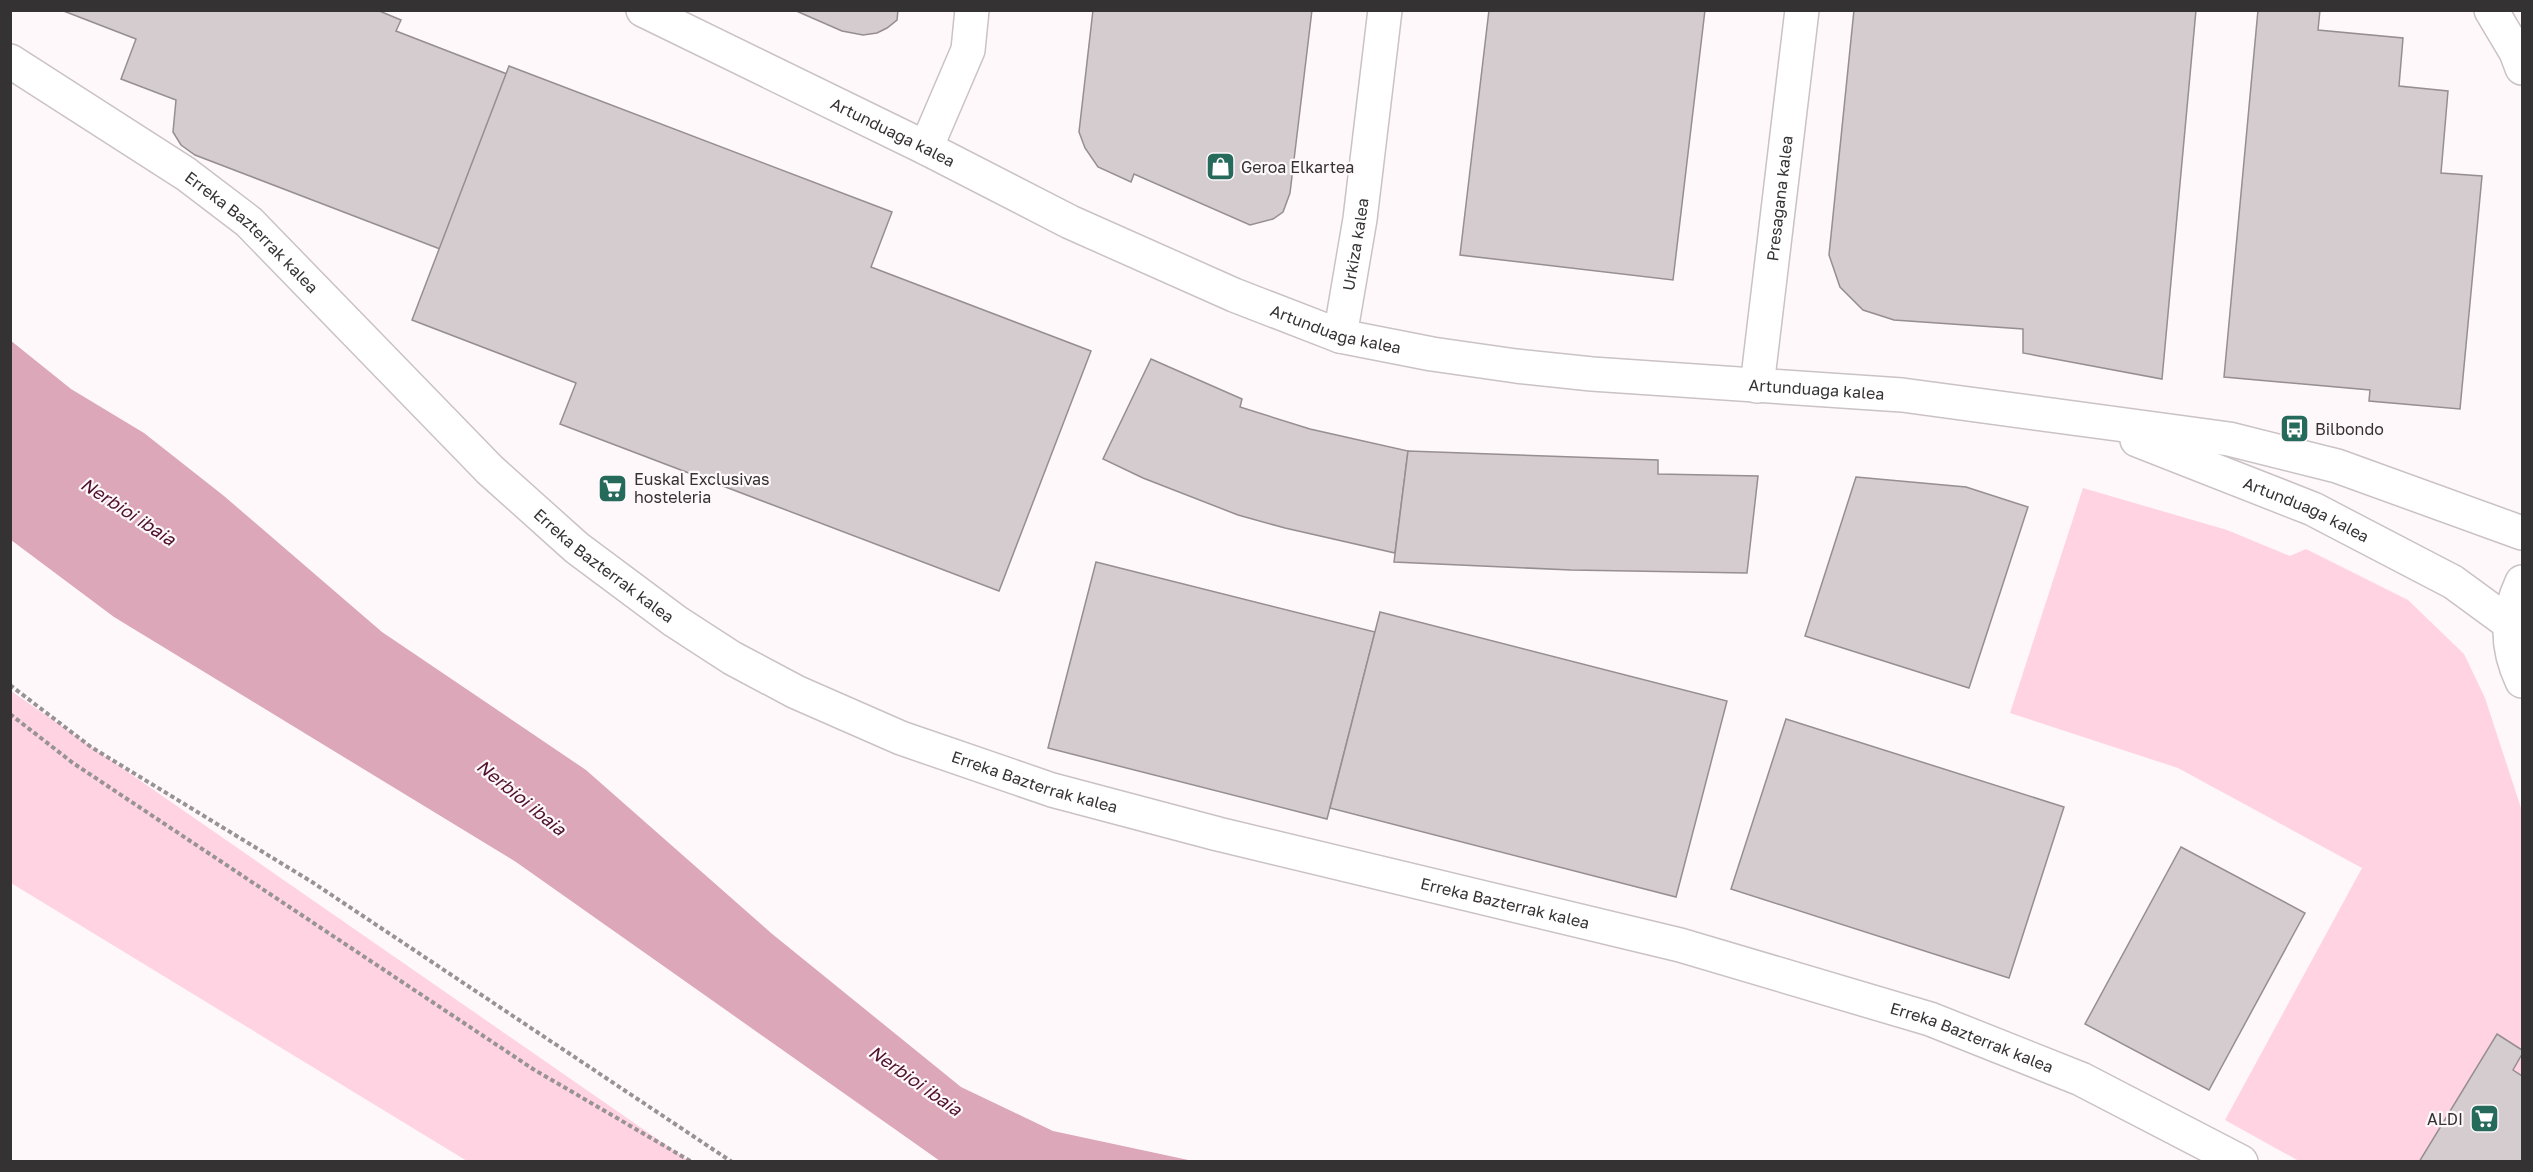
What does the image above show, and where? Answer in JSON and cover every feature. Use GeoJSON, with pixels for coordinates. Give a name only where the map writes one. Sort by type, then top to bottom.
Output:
{"type":"FeatureCollection","features":[{"type":"Feature","properties":{"kind":"street","name":"Artunduaga kalea"},"geometry":{"type":"LineString","coordinates":[[643,10],[926,148],[1070,222],[1234,296],[1340,336],[1432,354],[1515,366],[1757,386],[1902,395],[2229,439],[2337,466],[2523,533]]}},
{"type":"Feature","properties":{"kind":"street"},"geometry":{"type":"LineString","coordinates":[[926,148],[968,50],[972,10]]}},
{"type":"Feature","properties":{"kind":"street","name":"Urkiza kalea"},"geometry":{"type":"LineString","coordinates":[[1340,336],[1360,219],[1385,10]]}},
{"type":"Feature","properties":{"kind":"street","name":"Presagana kalea"},"geometry":{"type":"LineString","coordinates":[[1757,386],[1802,10]]}},
{"type":"Feature","properties":{"kind":"street"},"geometry":{"type":"LineString","coordinates":[[2491,10],[2516,51],[2523,68]]}},
{"type":"Feature","properties":{"kind":"street","name":"Erreka Bazterrak kalea"},"geometry":{"type":"LineString","coordinates":[[10,61],[186,174],[249,222],[490,470],[576,548],[675,621],[732,658],[796,692],[901,738],[1052,790],[1218,834],[1680,945],[1930,1020],[2081,1079],[2241,1161]]}},
{"type":"Feature","properties":{"kind":"street","name":"Artunduaga kalea"},"geometry":{"type":"LineString","coordinates":[[2091,422],[2313,509],[2453,582],[2486,603],[2509,623]]}},
{"type":"Feature","properties":{"kind":"street"},"geometry":{"type":"LineString","coordinates":[[2523,582],[2514,600],[2509,623],[2514,664],[2523,681]]}},
{"type":"Feature","properties":{"kind":"path"},"geometry":{"type":"LineString","coordinates":[[10,685],[91,747],[312,882],[732,1161]]}},
{"type":"Feature","properties":{"kind":"path"},"geometry":{"type":"LineString","coordinates":[[10,714],[73,763],[523,1062],[692,1161]]}},
{"type":"Feature","properties":{"kind":"shaded area"},"geometry":{"type":"Polygon","coordinates":[[[2083,488],[2227,530],[2290,556],[2306,549],[2408,600],[2464,654],[2485,698],[2522,811],[2522,1161],[2299,1161],[2225,1120],[2362,868],[2178,768],[2010,713],[2083,488]]]}},
{"type":"Feature","properties":{"kind":"shaded area"},"geometry":{"type":"Polygon","coordinates":[[[10,691],[689,1161],[467,1161],[11,883],[10,691]]]}},
{"type":"Feature","properties":{"kind":"water","name":"Nerbioi ibaia"},"geometry":{"type":"Polygon","coordinates":[[[10,340],[71,389],[144,433],[224,496],[382,632],[586,770],[771,933],[961,1087],[1053,1131],[1193,1161],[940,1161],[516,862],[114,617],[11,540],[10,340]]]}},
{"type":"Feature","properties":{"kind":"building"},"geometry":{"type":"Polygon","coordinates":[[[61,10],[377,10],[401,20],[396,31],[507,74],[440,249],[195,155],[181,145],[173,132],[176,100],[121,79],[136,39],[61,10]]]}},
{"type":"Feature","properties":{"kind":"building"},"geometry":{"type":"Polygon","coordinates":[[[794,10],[898,10],[897,20],[887,28],[877,33],[863,35],[842,31],[794,10]]]}},
{"type":"Feature","properties":{"kind":"building"},"geometry":{"type":"Polygon","coordinates":[[[1093,10],[1312,10],[1290,193],[1283,212],[1273,219],[1250,225],[1134,174],[1131,182],[1098,167],[1085,148],[1079,132],[1093,10]]]}},
{"type":"Feature","properties":{"kind":"building"},"geometry":{"type":"Polygon","coordinates":[[[1489,10],[1705,10],[1673,280],[1460,255],[1489,10]]]}},
{"type":"Feature","properties":{"kind":"building"},"geometry":{"type":"Polygon","coordinates":[[[1854,10],[2196,10],[2162,379],[2023,353],[2023,329],[1894,320],[1863,310],[1840,287],[1829,255],[1854,10]]]}},
{"type":"Feature","properties":{"kind":"building"},"geometry":{"type":"Polygon","coordinates":[[[2258,10],[2320,10],[2318,30],[2403,38],[2399,86],[2448,91],[2441,173],[2482,176],[2460,409],[2369,401],[2370,390],[2224,377],[2258,10]]]}},
{"type":"Feature","properties":{"kind":"building"},"geometry":{"type":"Polygon","coordinates":[[[509,66],[892,212],[871,267],[1091,351],[999,591],[560,424],[576,383],[412,320],[509,66]]]}},
{"type":"Feature","properties":{"kind":"building"},"geometry":{"type":"Polygon","coordinates":[[[1151,359],[1242,399],[1240,407],[1310,429],[1408,451],[1395,553],[1238,515],[1143,478],[1103,459],[1151,359]]]}},
{"type":"Feature","properties":{"kind":"building"},"geometry":{"type":"Polygon","coordinates":[[[1408,451],[1658,460],[1658,474],[1758,476],[1747,573],[1571,570],[1394,562],[1408,451]]]}},
{"type":"Feature","properties":{"kind":"building"},"geometry":{"type":"Polygon","coordinates":[[[1856,477],[1966,487],[2028,507],[1969,688],[1805,636],[1856,477]]]}},
{"type":"Feature","properties":{"kind":"building"},"geometry":{"type":"Polygon","coordinates":[[[1096,562],[1375,632],[1327,819],[1048,748],[1096,562]]]}},
{"type":"Feature","properties":{"kind":"building"},"geometry":{"type":"Polygon","coordinates":[[[1380,612],[1727,701],[1676,897],[1330,808],[1380,612]]]}},
{"type":"Feature","properties":{"kind":"building"},"geometry":{"type":"Polygon","coordinates":[[[1786,719],[2064,807],[2009,978],[1731,889],[1786,719]]]}},
{"type":"Feature","properties":{"kind":"building"},"geometry":{"type":"Polygon","coordinates":[[[2181,847],[2305,913],[2209,1090],[2085,1024],[2181,847]]]}},
{"type":"Feature","properties":{"kind":"building","name":"ALDI"},"geometry":{"type":"Polygon","coordinates":[[[2497,1034],[2522,1050],[2513,1070],[2522,1076],[2522,1162],[2419,1162],[2497,1034]]]}},
{"type":"Feature","properties":{"kind":"place","name":"Geroa Elkartea"},"geometry":{"type":"Point","coordinates":[1220,167]}},
{"type":"Feature","properties":{"kind":"place","name":"Bilbondo"},"geometry":{"type":"Point","coordinates":[2294,429]}},
{"type":"Feature","properties":{"kind":"place","name":"Euskal Exclusivas hosteleria"},"geometry":{"type":"Point","coordinates":[613,488]}},
{"type":"Feature","properties":{"kind":"place","name":"ALDI"},"geometry":{"type":"Point","coordinates":[2484,1119]}}]}
